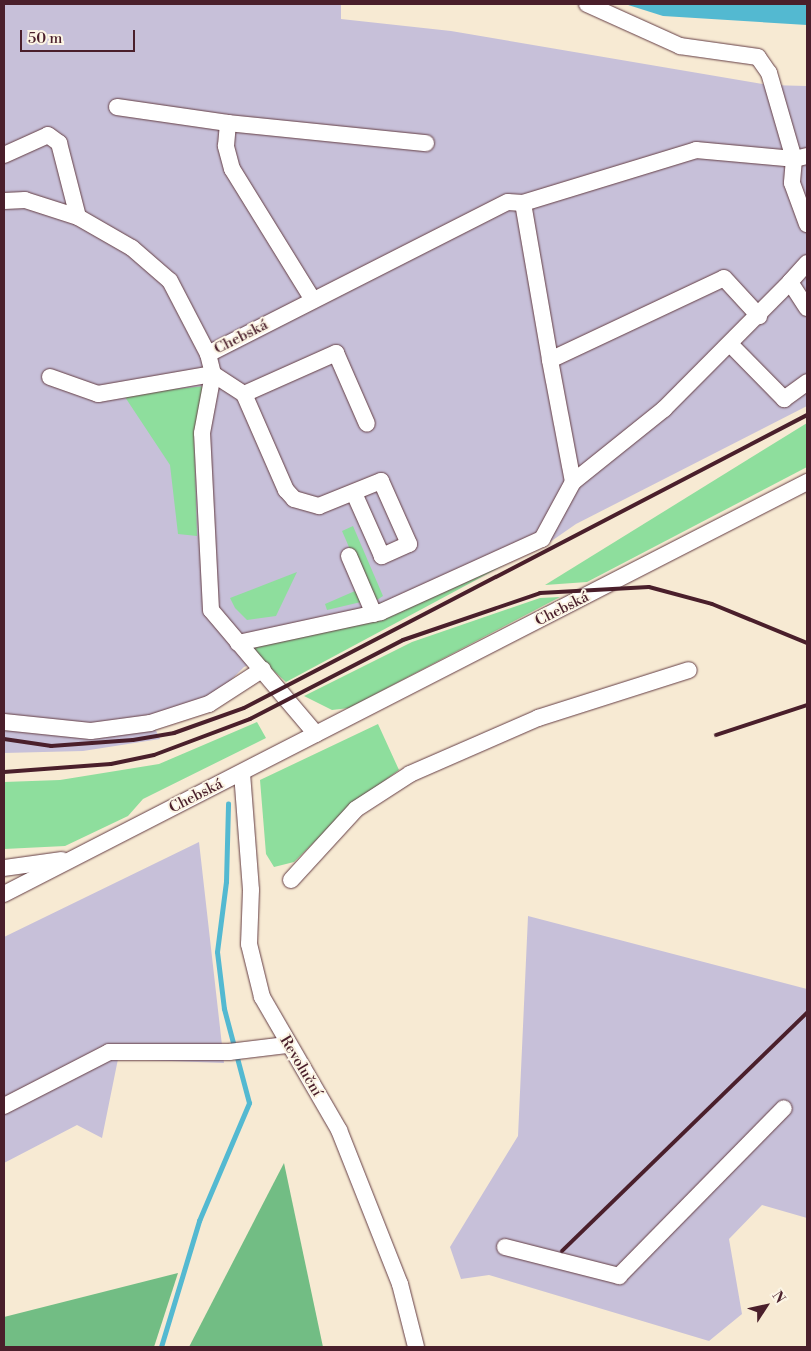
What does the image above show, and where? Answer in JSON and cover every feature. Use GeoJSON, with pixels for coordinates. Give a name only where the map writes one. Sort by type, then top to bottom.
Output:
{"type":"FeatureCollection","features":[{"type":"Feature","properties":{"kind":"street"},"geometry":{"type":"LineString","coordinates":[[587,4],[680,46],[758,57],[769,73],[800,158],[792,182],[807,224]]}},
{"type":"Feature","properties":{"kind":"street"},"geometry":{"type":"LineString","coordinates":[[117,107],[228,122],[426,143]]}},
{"type":"Feature","properties":{"kind":"street"},"geometry":{"type":"LineString","coordinates":[[228,122],[226,146],[232,169],[313,300]]}},
{"type":"Feature","properties":{"kind":"street"},"geometry":{"type":"LineString","coordinates":[[4,155],[48,135],[59,144],[78,217]]}},
{"type":"Feature","properties":{"kind":"street","name":"Chebská"},"geometry":{"type":"LineString","coordinates":[[316,734],[263,669],[238,643],[211,610],[205,545],[202,434],[213,374],[208,354],[508,202],[523,204],[696,150],[800,158]]}},
{"type":"Feature","properties":{"kind":"street"},"geometry":{"type":"LineString","coordinates":[[4,201],[25,200],[78,217],[132,248],[170,282],[208,354]]}},
{"type":"Feature","properties":{"kind":"street"},"geometry":{"type":"LineString","coordinates":[[523,204],[550,360],[574,482]]}},
{"type":"Feature","properties":{"kind":"street"},"geometry":{"type":"LineString","coordinates":[[238,643],[374,614],[542,539],[574,482],[664,409],[731,345],[807,264]]}},
{"type":"Feature","properties":{"kind":"street"},"geometry":{"type":"LineString","coordinates":[[550,360],[724,278],[758,316]]}},
{"type":"Feature","properties":{"kind":"street"},"geometry":{"type":"LineString","coordinates":[[790,282],[807,308]]}},
{"type":"Feature","properties":{"kind":"street"},"geometry":{"type":"LineString","coordinates":[[731,345],[784,399],[807,382]]}},
{"type":"Feature","properties":{"kind":"street"},"geometry":{"type":"LineString","coordinates":[[244,394],[336,353],[367,424]]}},
{"type":"Feature","properties":{"kind":"street"},"geometry":{"type":"LineString","coordinates":[[50,377],[98,394],[213,374],[244,394],[286,490],[294,499],[319,506],[354,493]]}},
{"type":"Feature","properties":{"kind":"street","name":"Chebská"},"geometry":{"type":"LineString","coordinates":[[4,894],[807,482]]}},
{"type":"Feature","properties":{"kind":"street"},"geometry":{"type":"LineString","coordinates":[[349,556],[374,614]]}},
{"type":"Feature","properties":{"kind":"street"},"geometry":{"type":"LineString","coordinates":[[4,722],[91,731],[150,722],[209,704],[263,669]]}},
{"type":"Feature","properties":{"kind":"street"},"geometry":{"type":"LineString","coordinates":[[291,880],[356,809],[410,774],[538,718],[688,670]]}},
{"type":"Feature","properties":{"kind":"street","name":"Revoluční"},"geometry":{"type":"LineString","coordinates":[[242,772],[251,890],[249,944],[262,997],[287,1045],[339,1130],[400,1284],[416,1347]]}},
{"type":"Feature","properties":{"kind":"street"},"geometry":{"type":"LineString","coordinates":[[4,868],[76,858]]}},
{"type":"Feature","properties":{"kind":"street"},"geometry":{"type":"LineString","coordinates":[[4,1106],[109,1052],[229,1052],[287,1045]]}},
{"type":"Feature","properties":{"kind":"street"},"geometry":{"type":"LineString","coordinates":[[504,1246],[619,1276],[784,1108]]}},
{"type":"Feature","properties":{"kind":"shaded area"},"geometry":{"type":"Polygon","coordinates":[[[4,4],[341,4],[341,19],[451,31],[768,85],[807,86],[807,406],[576,524],[550,542],[244,667],[217,694],[150,718],[160,739],[83,751],[4,753],[4,4]]]}},
{"type":"Feature","properties":{"kind":"shaded area"},"geometry":{"type":"Polygon","coordinates":[[[199,842],[224,1063],[118,1059],[102,1138],[77,1125],[4,1163],[4,937],[199,842]]]}},
{"type":"Feature","properties":{"kind":"shaded area"},"geometry":{"type":"Polygon","coordinates":[[[528,916],[807,989],[807,1218],[762,1205],[729,1239],[742,1314],[709,1341],[489,1275],[461,1279],[450,1247],[518,1136],[528,916]]]}},
{"type":"Feature","properties":{"kind":"green space"},"geometry":{"type":"Polygon","coordinates":[[[206,386],[194,433],[197,536],[178,534],[170,465],[123,394],[206,386]]]}},
{"type":"Feature","properties":{"kind":"green space"},"geometry":{"type":"Polygon","coordinates":[[[807,423],[807,467],[587,582],[545,585],[807,423]]]}},
{"type":"Feature","properties":{"kind":"green space"},"geometry":{"type":"Polygon","coordinates":[[[353,526],[383,596],[377,600],[372,600],[342,531],[353,526]]]}},
{"type":"Feature","properties":{"kind":"green space"},"geometry":{"type":"Polygon","coordinates":[[[532,550],[286,682],[256,655],[254,647],[532,550]]]}},
{"type":"Feature","properties":{"kind":"green space"},"geometry":{"type":"Polygon","coordinates":[[[297,572],[276,616],[247,620],[235,608],[230,598],[297,572]]]}},
{"type":"Feature","properties":{"kind":"green space"},"geometry":{"type":"Polygon","coordinates":[[[355,591],[361,602],[327,610],[325,604],[355,591]]]}},
{"type":"Feature","properties":{"kind":"green space"},"geometry":{"type":"Polygon","coordinates":[[[560,597],[349,708],[332,710],[304,696],[412,642],[540,598],[560,597]]]}},
{"type":"Feature","properties":{"kind":"green space"},"geometry":{"type":"Polygon","coordinates":[[[257,722],[266,738],[143,799],[128,816],[65,846],[4,849],[4,782],[60,780],[159,764],[257,722]]]}},
{"type":"Feature","properties":{"kind":"green space"},"geometry":{"type":"Polygon","coordinates":[[[378,724],[399,770],[353,804],[294,862],[274,867],[266,854],[260,780],[378,724]]]}},
{"type":"Feature","properties":{"kind":"green space"},"geometry":{"type":"Polygon","coordinates":[[[284,1163],[323,1347],[189,1347],[284,1163]]]}},
{"type":"Feature","properties":{"kind":"green space"},"geometry":{"type":"Polygon","coordinates":[[[178,1273],[154,1347],[4,1347],[4,1317],[178,1273]]]}},
{"type":"Feature","properties":{"kind":"water"},"geometry":{"type":"Polygon","coordinates":[[[625,4],[807,4],[807,25],[663,16],[625,4]]]}},
{"type":"Feature","properties":{"kind":"waterway"},"geometry":{"type":"LineString","coordinates":[[161,1347],[199,1221],[249,1103],[224,1009],[217,952],[226,882],[228,804]]}},
{"type":"Feature","properties":{"kind":"railway"},"geometry":{"type":"LineString","coordinates":[[4,739],[51,746],[133,740],[174,733],[244,708],[807,415]]}},
{"type":"Feature","properties":{"kind":"railway"},"geometry":{"type":"LineString","coordinates":[[4,772],[111,764],[154,755],[250,719],[403,640],[540,593],[649,587],[712,604],[807,643]]}},
{"type":"Feature","properties":{"kind":"railway"},"geometry":{"type":"LineString","coordinates":[[716,735],[807,705]]}},
{"type":"Feature","properties":{"kind":"railway"},"geometry":{"type":"LineString","coordinates":[[562,1251],[807,1013]]}}]}
